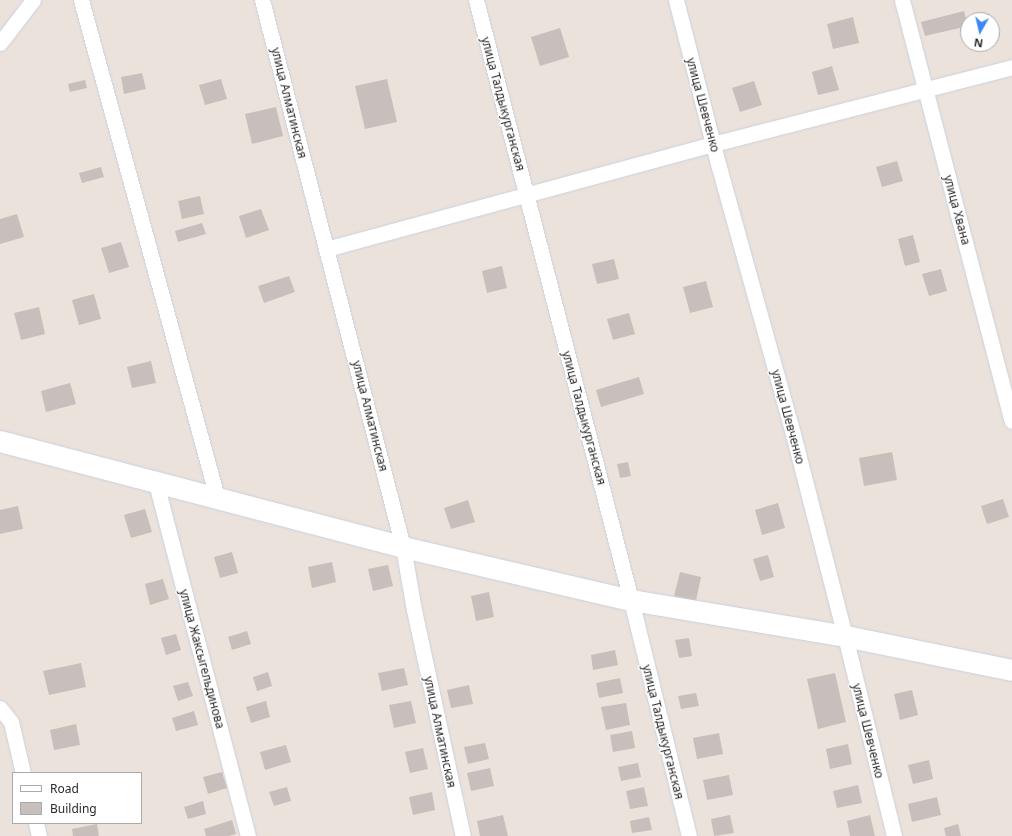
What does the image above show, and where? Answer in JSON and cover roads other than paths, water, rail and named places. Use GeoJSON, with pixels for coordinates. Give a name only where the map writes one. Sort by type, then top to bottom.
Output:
{"type":"FeatureCollection","features":[{"type":"Feature","properties":{"kind":"street"},"geometry":{"type":"LineString","coordinates":[[0,43],[33,0]]}},
{"type":"Feature","properties":{"kind":"street"},"geometry":{"type":"LineString","coordinates":[[81,0],[216,497]]}},
{"type":"Feature","properties":{"kind":"street","name":"улица Алматинская"},"geometry":{"type":"LineString","coordinates":[[262,0],[403,547],[414,610],[463,836]]}},
{"type":"Feature","properties":{"kind":"street","name":"улица Талдыкурганская"},"geometry":{"type":"LineString","coordinates":[[476,0],[631,600],[689,836]]}},
{"type":"Feature","properties":{"kind":"street","name":"улица Шевченко"},"geometry":{"type":"LineString","coordinates":[[676,0],[713,144],[792,430],[845,636],[894,836]]}},
{"type":"Feature","properties":{"kind":"street","name":"улица Хвана"},"geometry":{"type":"LineString","coordinates":[[902,0],[1012,421]]}},
{"type":"Feature","properties":{"kind":"street"},"geometry":{"type":"LineString","coordinates":[[326,249],[713,144],[1012,67]]}},
{"type":"Feature","properties":{"kind":"street"},"geometry":{"type":"LineString","coordinates":[[0,440],[156,483],[216,497],[403,547],[631,600],[845,636],[1012,670]]}},
{"type":"Feature","properties":{"kind":"street","name":"улица Жаксыгельдинова"},"geometry":{"type":"LineString","coordinates":[[156,483],[248,836]]}},
{"type":"Feature","properties":{"kind":"street"},"geometry":{"type":"LineString","coordinates":[[0,708],[11,722],[23,772]]}},
{"type":"Feature","properties":{"kind":"street"},"geometry":{"type":"LineString","coordinates":[[36,824],[39,836]]}}]}
